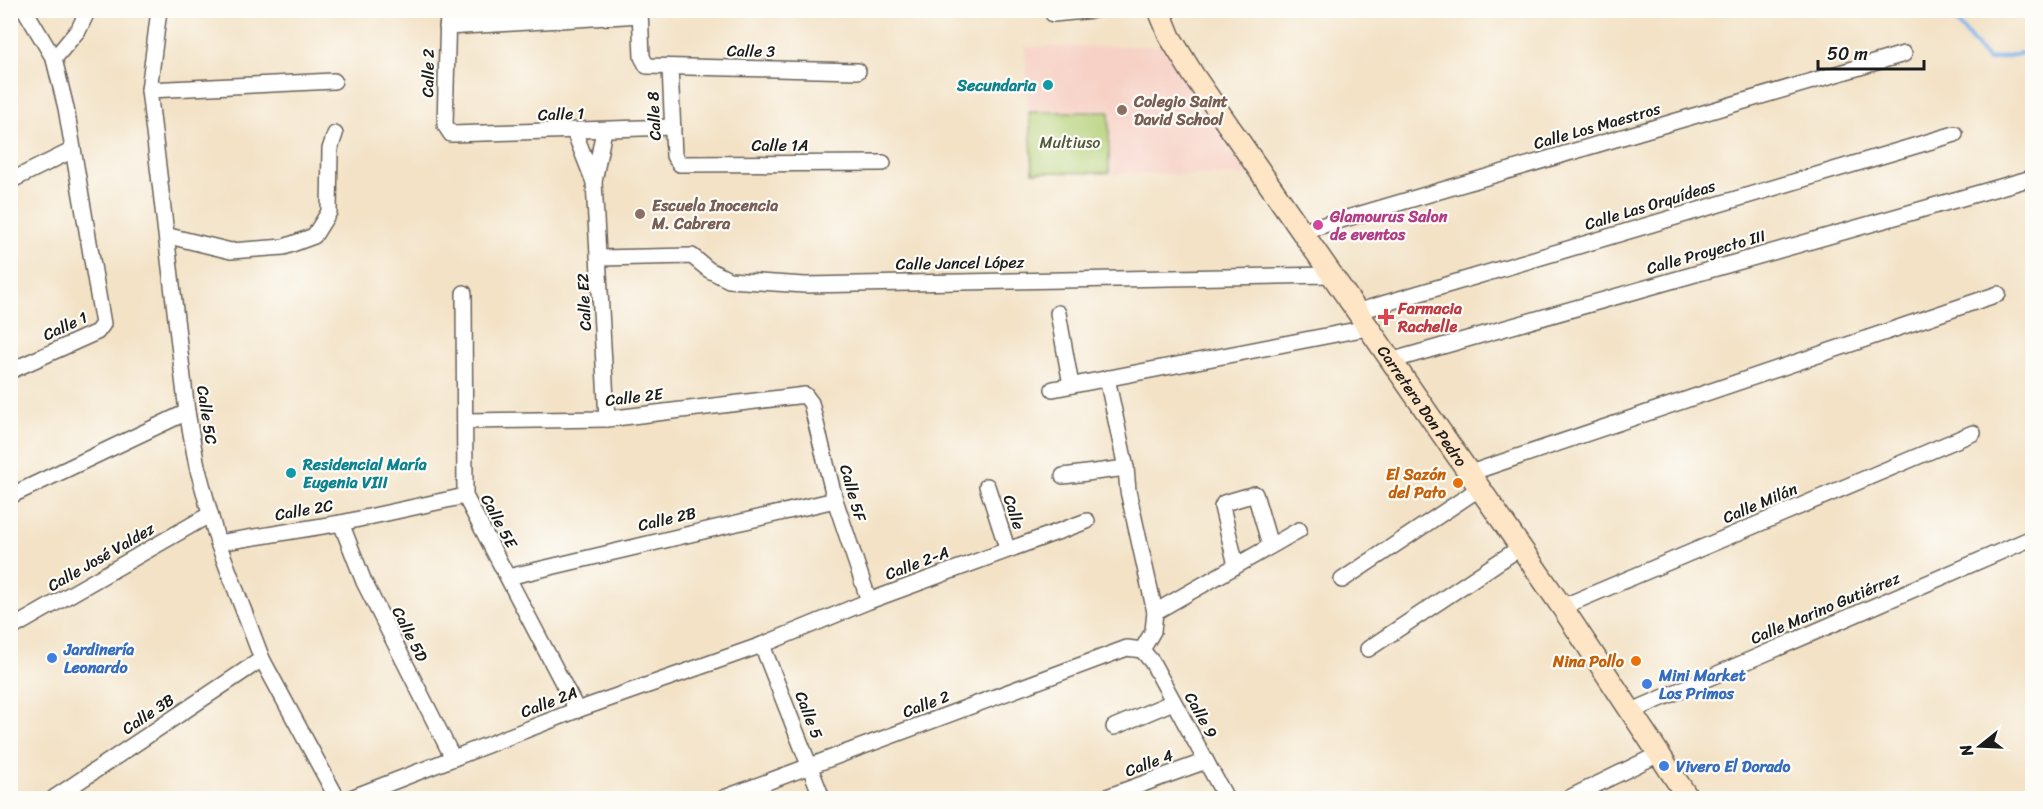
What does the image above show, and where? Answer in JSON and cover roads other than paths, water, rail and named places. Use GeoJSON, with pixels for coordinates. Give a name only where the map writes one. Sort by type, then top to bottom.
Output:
{"type":"FeatureCollection","features":[{"type":"Feature","properties":{"kind":"street"},"geometry":{"type":"LineString","coordinates":[[10,181],[73,150],[54,59],[25,10]]}},
{"type":"Feature","properties":{"kind":"street"},"geometry":{"type":"LineString","coordinates":[[54,59],[79,29],[88,10]]}},
{"type":"Feature","properties":{"kind":"street","name":"Calle 5C"},"geometry":{"type":"LineString","coordinates":[[159,10],[150,90],[169,236],[187,412],[209,515],[262,659],[337,798]]}},
{"type":"Feature","properties":{"kind":"street","name":"Calle 2"},"geometry":{"type":"LineString","coordinates":[[448,10],[445,125],[451,134]]}},
{"type":"Feature","properties":{"kind":"street"},"geometry":{"type":"LineString","coordinates":[[1053,14],[1094,10]]}},
{"type":"Feature","properties":{"kind":"street","name":"Carretera Don Pedro"},"geometry":{"type":"LineString","coordinates":[[1159,10],[1170,37],[1194,76],[1361,320],[1521,547],[1632,711],[1657,755],[1688,798]]}},
{"type":"Feature","properties":{"kind":"street"},"geometry":{"type":"LineString","coordinates":[[447,27],[640,13]]}},
{"type":"Feature","properties":{"kind":"street","name":"Calle 3"},"geometry":{"type":"LineString","coordinates":[[640,13],[644,64],[651,68],[858,71]]}},
{"type":"Feature","properties":{"kind":"street","name":"Calle Los Maestros"},"geometry":{"type":"LineString","coordinates":[[1300,232],[1904,54]]}},
{"type":"Feature","properties":{"kind":"street","name":"Calle 8"},"geometry":{"type":"LineString","coordinates":[[670,67],[674,156],[678,162]]}},
{"type":"Feature","properties":{"kind":"street"},"geometry":{"type":"LineString","coordinates":[[150,90],[334,81]]}},
{"type":"Feature","properties":{"kind":"street","name":"Calle 1"},"geometry":{"type":"LineString","coordinates":[[451,134],[673,127]]}},
{"type":"Feature","properties":{"kind":"street","name":"Calle E2"},"geometry":{"type":"LineString","coordinates":[[604,130],[594,182],[608,419]]}},
{"type":"Feature","properties":{"kind":"street","name":"Calle E2"},"geometry":{"type":"LineString","coordinates":[[574,131],[594,182]]}},
{"type":"Feature","properties":{"kind":"street"},"geometry":{"type":"LineString","coordinates":[[169,236],[231,251],[284,247],[314,236],[328,212],[330,149],[335,134]]}},
{"type":"Feature","properties":{"kind":"street","name":"Calle Las Orquídeas"},"geometry":{"type":"LineString","coordinates":[[1053,389],[1361,320],[1955,134]]}},
{"type":"Feature","properties":{"kind":"street","name":"Calle 1"},"geometry":{"type":"LineString","coordinates":[[10,371],[101,329],[103,318],[73,150]]}},
{"type":"Feature","properties":{"kind":"street","name":"Calle 1A"},"geometry":{"type":"LineString","coordinates":[[678,162],[883,163]]}},
{"type":"Feature","properties":{"kind":"street","name":"Calle Proyecto III"},"geometry":{"type":"LineString","coordinates":[[1390,361],[2032,178]]}},
{"type":"Feature","properties":{"kind":"street","name":"Calle Jancel López"},"geometry":{"type":"LineString","coordinates":[[599,258],[692,256],[709,270],[729,280],[805,285],[1330,275]]}},
{"type":"Feature","properties":{"kind":"street","name":"Calle 5E"},"geometry":{"type":"LineString","coordinates":[[464,293],[465,496],[578,710]]}},
{"type":"Feature","properties":{"kind":"street"},"geometry":{"type":"LineString","coordinates":[[1342,580],[1475,481],[1998,294]]}},
{"type":"Feature","properties":{"kind":"street"},"geometry":{"type":"LineString","coordinates":[[1058,313],[1071,385]]}},
{"type":"Feature","properties":{"kind":"street"},"geometry":{"type":"LineString","coordinates":[[1107,378],[1126,468],[1128,491],[1155,612],[1153,631],[1142,650]]}},
{"type":"Feature","properties":{"kind":"street","name":"Calle 2E"},"geometry":{"type":"LineString","coordinates":[[466,422],[608,419],[806,395]]}},
{"type":"Feature","properties":{"kind":"street","name":"Calle 5F"},"geometry":{"type":"LineString","coordinates":[[806,395],[820,422],[835,500],[869,601]]}},
{"type":"Feature","properties":{"kind":"street"},"geometry":{"type":"LineString","coordinates":[[10,496],[187,412]]}},
{"type":"Feature","properties":{"kind":"street","name":"Calle Milán"},"geometry":{"type":"LineString","coordinates":[[1562,607],[1972,433]]}},
{"type":"Feature","properties":{"kind":"street"},"geometry":{"type":"LineString","coordinates":[[1063,476],[1126,468]]}},
{"type":"Feature","properties":{"kind":"street","name":"Calle"},"geometry":{"type":"LineString","coordinates":[[987,486],[1007,548]]}},
{"type":"Feature","properties":{"kind":"street"},"geometry":{"type":"LineString","coordinates":[[1236,565],[1222,507],[1224,502],[1255,494],[1270,544]]}},
{"type":"Feature","properties":{"kind":"street","name":"Calle 2C"},"geometry":{"type":"LineString","coordinates":[[218,543],[341,523],[465,496]]}},
{"type":"Feature","properties":{"kind":"street","name":"Calle 2B"},"geometry":{"type":"LineString","coordinates":[[508,577],[835,500]]}},
{"type":"Feature","properties":{"kind":"street","name":"Calle José Valdez"},"geometry":{"type":"LineString","coordinates":[[10,629],[209,515]]}},
{"type":"Feature","properties":{"kind":"street","name":"Calle 2-A"},"geometry":{"type":"LineString","coordinates":[[762,645],[1007,548],[1087,521]]}},
{"type":"Feature","properties":{"kind":"street","name":"Calle 5D"},"geometry":{"type":"LineString","coordinates":[[341,523],[364,582],[453,758]]}},
{"type":"Feature","properties":{"kind":"street"},"geometry":{"type":"LineString","coordinates":[[1155,612],[1270,544],[1299,530]]}},
{"type":"Feature","properties":{"kind":"street","name":"Calle Marino Gutiérrez"},"geometry":{"type":"LineString","coordinates":[[1632,711],[2032,538]]}},
{"type":"Feature","properties":{"kind":"street"},"geometry":{"type":"LineString","coordinates":[[1368,648],[1521,547]]}},
{"type":"Feature","properties":{"kind":"street","name":"Calle 2A"},"geometry":{"type":"LineString","coordinates":[[351,798],[578,710],[762,645]]}},
{"type":"Feature","properties":{"kind":"street","name":"Calle 5"},"geometry":{"type":"LineString","coordinates":[[762,645],[822,798]]}},
{"type":"Feature","properties":{"kind":"street","name":"Calle 2"},"geometry":{"type":"LineString","coordinates":[[724,798],[1127,648],[1142,650]]}},
{"type":"Feature","properties":{"kind":"street","name":"Calle 9"},"geometry":{"type":"LineString","coordinates":[[1142,650],[1226,798]]}},
{"type":"Feature","properties":{"kind":"street","name":"Calle 3B"},"geometry":{"type":"LineString","coordinates":[[54,798],[262,659]]}},
{"type":"Feature","properties":{"kind":"street"},"geometry":{"type":"LineString","coordinates":[[1113,727],[1173,702]]}},
{"type":"Feature","properties":{"kind":"street"},"geometry":{"type":"LineString","coordinates":[[1569,798],[1657,755]]}},
{"type":"Feature","properties":{"kind":"street","name":"Calle 4"},"geometry":{"type":"LineString","coordinates":[[1104,798],[1206,761]]}},
{"type":"Feature","properties":{"kind":"waterway"},"geometry":{"type":"LineString","coordinates":[[1947,10],[1988,60],[2032,51]]}},
{"type":"Feature","properties":{"kind":"place","name":"Secundaria"},"geometry":{"type":"Point","coordinates":[1048,85]}},
{"type":"Feature","properties":{"kind":"place","name":"Colegio Saint David School"},"geometry":{"type":"Point","coordinates":[1122,110]}},
{"type":"Feature","properties":{"kind":"place","name":"Escuela Inocencia M. Cabrera"},"geometry":{"type":"Point","coordinates":[640,214]}},
{"type":"Feature","properties":{"kind":"place","name":"Glamourus Salon de eventos"},"geometry":{"type":"Point","coordinates":[1318,225]}},
{"type":"Feature","properties":{"kind":"place","name":"Farmacia Rachelle"},"geometry":{"type":"Point","coordinates":[1386,317]}},
{"type":"Feature","properties":{"kind":"place","name":"Residencial María Eugenia VIII"},"geometry":{"type":"Point","coordinates":[291,473]}},
{"type":"Feature","properties":{"kind":"place","name":"El Sazón del Pato"},"geometry":{"type":"Point","coordinates":[1458,483]}},
{"type":"Feature","properties":{"kind":"place","name":"Jardinería Leonardo"},"geometry":{"type":"Point","coordinates":[52,658]}},
{"type":"Feature","properties":{"kind":"place","name":"Nina Pollo"},"geometry":{"type":"Point","coordinates":[1636,661]}},
{"type":"Feature","properties":{"kind":"place","name":"Mini Market Los Primos"},"geometry":{"type":"Point","coordinates":[1647,684]}},
{"type":"Feature","properties":{"kind":"place","name":"Vivero El Dorado"},"geometry":{"type":"Point","coordinates":[1664,766]}},
{"type":"Feature","properties":{"kind":"park label","name":"Multiuso"},"geometry":{"type":"Point","coordinates":[1070,142]}}]}
